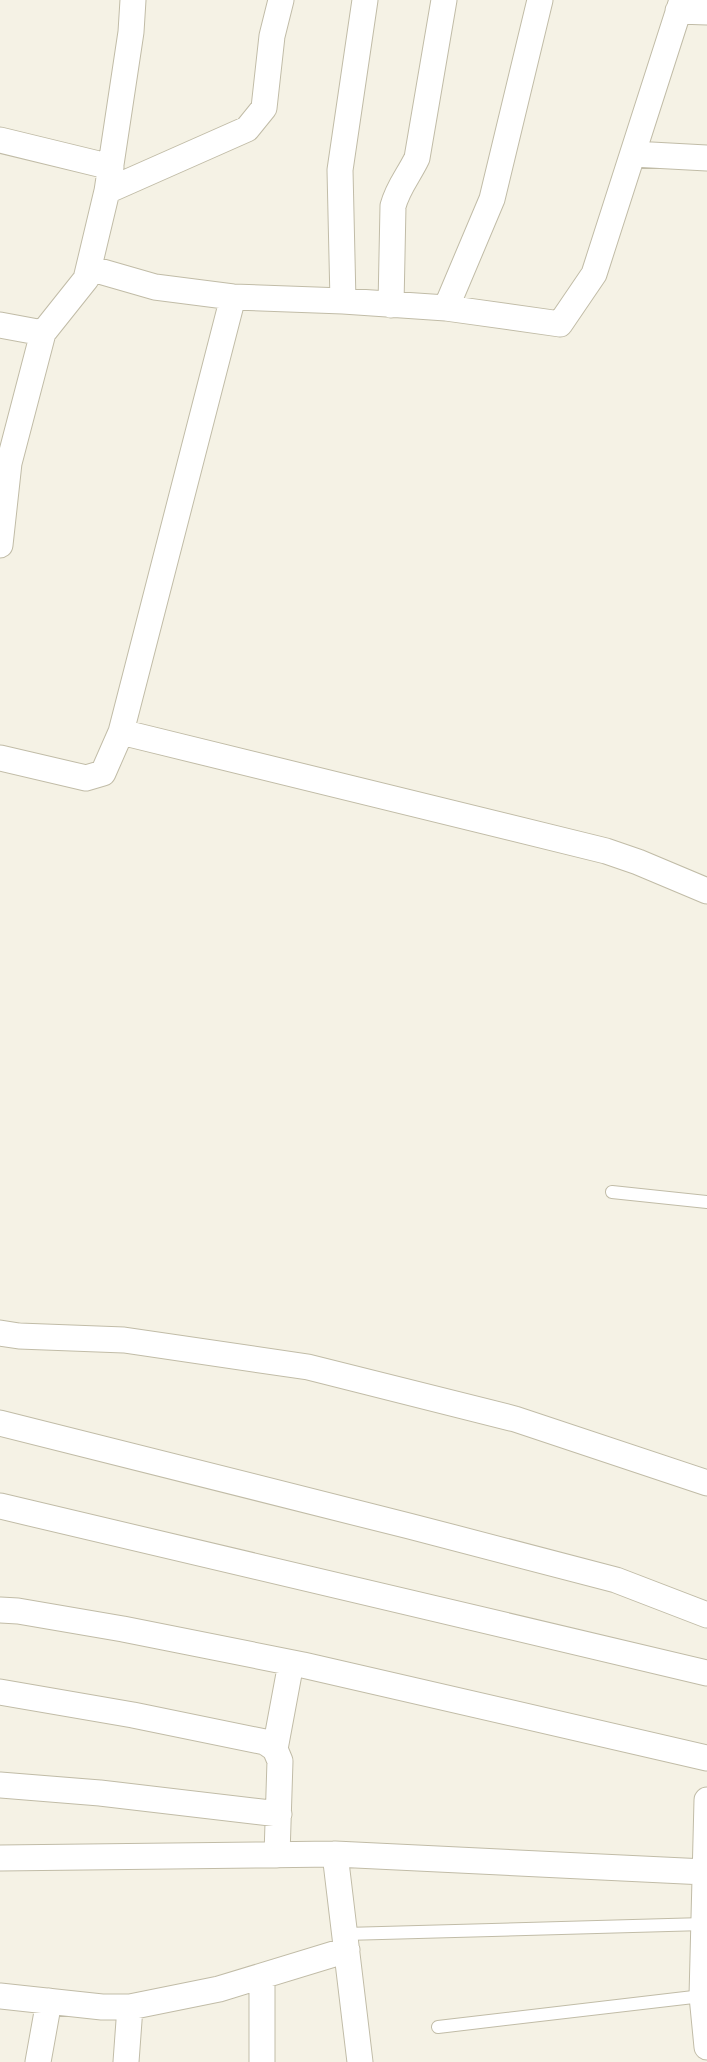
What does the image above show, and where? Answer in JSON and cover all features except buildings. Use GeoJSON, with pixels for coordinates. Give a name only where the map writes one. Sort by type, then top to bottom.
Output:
{"type":"FeatureCollection","features":[{"type":"Feature","properties":{"kind":"street"},"geometry":{"type":"LineString","coordinates":[[0,545],[4,462],[43,333],[86,279],[89,268],[111,167],[131,32],[133,0]]}},
{"type":"Feature","properties":{"kind":"street"},"geometry":{"type":"LineString","coordinates":[[107,191],[247,129],[264,108],[272,36],[281,0]]}},
{"type":"Feature","properties":{"kind":"street"},"geometry":{"type":"LineString","coordinates":[[343,301],[340,170],[365,0]]}},
{"type":"Feature","properties":{"kind":"street"},"geometry":{"type":"LineString","coordinates":[[391,304],[393,206],[397,191],[412,170],[417,158],[444,0]]}},
{"type":"Feature","properties":{"kind":"street"},"geometry":{"type":"LineString","coordinates":[[446,308],[492,199],[540,0]]}},
{"type":"Feature","properties":{"kind":"street"},"geometry":{"type":"LineString","coordinates":[[89,268],[155,287],[233,297],[343,301],[446,308],[560,324],[594,274],[680,5],[707,12]]}},
{"type":"Feature","properties":{"kind":"street"},"geometry":{"type":"LineString","coordinates":[[0,140],[111,167]]}},
{"type":"Feature","properties":{"kind":"street"},"geometry":{"type":"LineString","coordinates":[[633,154],[707,158]]}},
{"type":"Feature","properties":{"kind":"street"},"geometry":{"type":"LineString","coordinates":[[0,758],[86,778],[103,773],[121,732],[233,297]]}},
{"type":"Feature","properties":{"kind":"street"},"geometry":{"type":"LineString","coordinates":[[0,325],[43,333]]}},
{"type":"Feature","properties":{"kind":"street"},"geometry":{"type":"LineString","coordinates":[[121,732],[606,851],[638,862],[707,891]]}},
{"type":"Feature","properties":{"kind":"street"},"geometry":{"type":"LineString","coordinates":[[0,1333],[19,1336],[124,1340],[308,1367],[515,1419],[707,1483]]}},
{"type":"Feature","properties":{"kind":"street"},"geometry":{"type":"LineString","coordinates":[[0,1423],[616,1580],[707,1615]]}},
{"type":"Feature","properties":{"kind":"street"},"geometry":{"type":"LineString","coordinates":[[0,1506],[707,1673]]}},
{"type":"Feature","properties":{"kind":"street"},"geometry":{"type":"LineString","coordinates":[[0,1610],[18,1611],[123,1629],[291,1663],[707,1758]]}},
{"type":"Feature","properties":{"kind":"street"},"geometry":{"type":"LineString","coordinates":[[277,1855],[280,1761],[275,1748],[291,1663]]}},
{"type":"Feature","properties":{"kind":"street"},"geometry":{"type":"LineString","coordinates":[[0,1692],[133,1715],[265,1742],[275,1748]]}},
{"type":"Feature","properties":{"kind":"street"},"geometry":{"type":"LineString","coordinates":[[0,1785],[80,1791],[279,1814]]}},
{"type":"Feature","properties":{"kind":"street"},"geometry":{"type":"LineString","coordinates":[[707,1800],[702,1996],[707,2047]]}},
{"type":"Feature","properties":{"kind":"street"},"geometry":{"type":"LineString","coordinates":[[0,1858],[335,1854],[706,1873]]}},
{"type":"Feature","properties":{"kind":"street"},"geometry":{"type":"LineString","coordinates":[[335,1854],[360,2062]]}},
{"type":"Feature","properties":{"kind":"street"},"geometry":{"type":"LineString","coordinates":[[0,1996],[102,2007],[130,2007],[219,1989],[262,1976],[346,1942]]}},
{"type":"Feature","properties":{"kind":"street"},"geometry":{"type":"LineString","coordinates":[[262,1976],[262,2062]]}},
{"type":"Feature","properties":{"kind":"street"},"geometry":{"type":"LineString","coordinates":[[38,2062],[49,2001]]}},
{"type":"Feature","properties":{"kind":"street"},"geometry":{"type":"LineString","coordinates":[[126,2062],[130,2007]]}},
{"type":"Feature","properties":{"kind":"lane"},"geometry":{"type":"LineString","coordinates":[[612,1192],[707,1202]]}},
{"type":"Feature","properties":{"kind":"lane"},"geometry":{"type":"LineString","coordinates":[[346,1942],[704,1924]]}},
{"type":"Feature","properties":{"kind":"lane"},"geometry":{"type":"LineString","coordinates":[[438,2027],[702,1996]]}}]}
